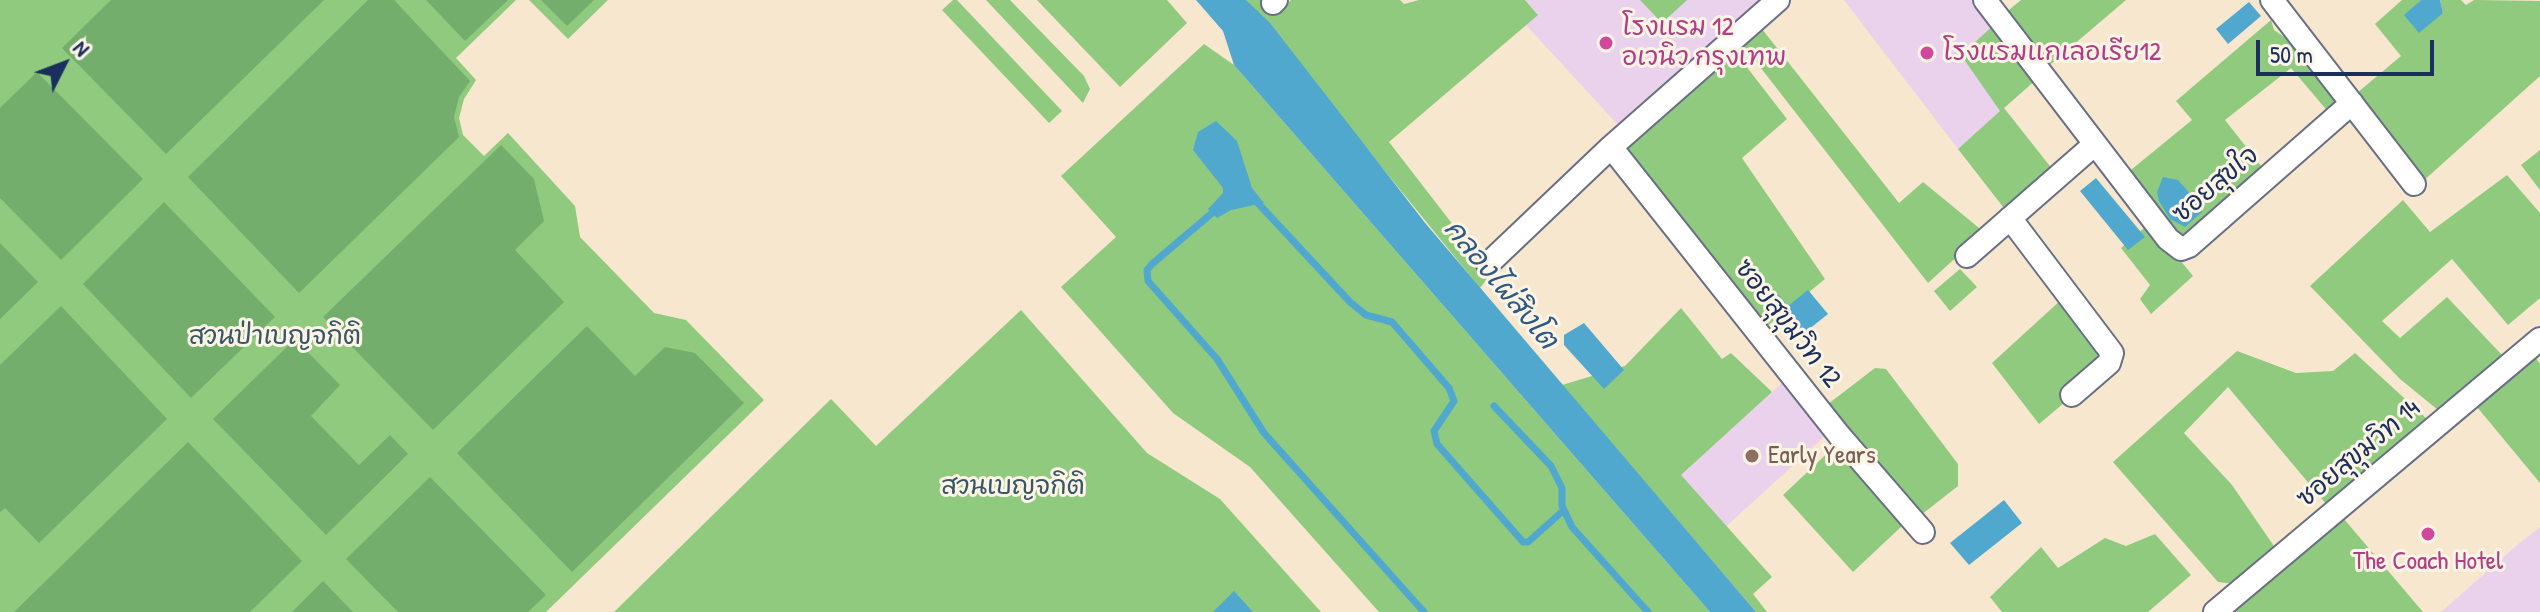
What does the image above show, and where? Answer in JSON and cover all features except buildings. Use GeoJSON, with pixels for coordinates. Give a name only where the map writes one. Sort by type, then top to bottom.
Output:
{"type":"FeatureCollection","features":[{"type":"Feature","properties":{"kind":"street"},"geometry":{"type":"LineString","coordinates":[[1488,264],[1611,147],[1778,0]]}},
{"type":"Feature","properties":{"kind":"street","name":"ซอยสุขใจ"},"geometry":{"type":"LineString","coordinates":[[1985,0],[2168,239],[2181,249],[2189,246],[2352,103]]}},
{"type":"Feature","properties":{"kind":"street"},"geometry":{"type":"LineString","coordinates":[[2272,0],[2414,184]]}},
{"type":"Feature","properties":{"kind":"street"},"geometry":{"type":"LineString","coordinates":[[1967,256],[2095,144]]}},
{"type":"Feature","properties":{"kind":"street","name":"ซอยสุขุมวิท 12"},"geometry":{"type":"LineString","coordinates":[[1611,147],[1839,435],[1923,532]]}},
{"type":"Feature","properties":{"kind":"street"},"geometry":{"type":"LineString","coordinates":[[2010,218],[2112,353],[2109,363],[2072,395]]}},
{"type":"Feature","properties":{"kind":"street","name":"ซอยสุขุมวิท 14"},"geometry":{"type":"LineString","coordinates":[[2215,612],[2540,339]]}},
{"type":"Feature","properties":{"kind":"shaded area"},"geometry":{"type":"Polygon","coordinates":[[[1525,0],[1766,0],[1620,127],[1526,25],[1538,14],[1525,0]]]}},
{"type":"Feature","properties":{"kind":"shaded area","name":"โรงแรมแกเลอเรีย12"},"geometry":{"type":"Polygon","coordinates":[[[1844,0],[1978,0],[2038,78],[1958,149],[1844,0]]]}},
{"type":"Feature","properties":{"kind":"shaded area","name":"Early Years"},"geometry":{"type":"Polygon","coordinates":[[[1782,383],[1824,437],[1708,543],[1663,491],[1782,383]]]}},
{"type":"Feature","properties":{"kind":"shaded area"},"geometry":{"type":"Polygon","coordinates":[[[2540,527],[2540,612],[2441,612],[2516,546],[2540,527]]]}},
{"type":"Feature","properties":{"kind":"green space","name":"สวนป่าเบญจกิติ"},"geometry":{"type":"Polygon","coordinates":[[[0,0],[516,0],[456,58],[476,80],[464,99],[459,118],[463,135],[484,156],[508,133],[575,206],[580,237],[654,313],[686,320],[764,400],[546,612],[0,612],[0,0]]]}},
{"type":"Feature","properties":{"kind":"green space"},"geometry":{"type":"Polygon","coordinates":[[[111,0],[324,0],[166,154],[62,48],[111,0]]]}},
{"type":"Feature","properties":{"kind":"green space"},"geometry":{"type":"Polygon","coordinates":[[[368,0],[394,0],[470,81],[459,97],[454,117],[459,137],[299,293],[188,177],[368,0]]]}},
{"type":"Feature","properties":{"kind":"green space"},"geometry":{"type":"Polygon","coordinates":[[[426,0],[508,0],[465,41],[426,0]]]}},
{"type":"Feature","properties":{"kind":"green space"},"geometry":{"type":"Polygon","coordinates":[[[529,0],[608,0],[568,39],[529,0]]]}},
{"type":"Feature","properties":{"kind":"green space"},"geometry":{"type":"Polygon","coordinates":[[[541,0],[594,0],[567,26],[541,0]]]}},
{"type":"Feature","properties":{"kind":"green space"},"geometry":{"type":"Polygon","coordinates":[[[957,0],[1062,111],[1049,123],[942,10],[957,0]]]}},
{"type":"Feature","properties":{"kind":"green space"},"geometry":{"type":"Polygon","coordinates":[[[986,0],[1010,0],[1084,76],[1090,89],[1083,103],[986,0]]]}},
{"type":"Feature","properties":{"kind":"green space"},"geometry":{"type":"Polygon","coordinates":[[[1037,0],[1167,0],[1187,23],[1120,87],[1037,0]]]}},
{"type":"Feature","properties":{"kind":"green space"},"geometry":{"type":"Polygon","coordinates":[[[1246,0],[1272,0],[1279,12],[1291,0],[1400,0],[1404,4],[1419,0],[1525,0],[1538,15],[1389,142],[1491,274],[1480,288],[1246,0]]]}},
{"type":"Feature","properties":{"kind":"green space"},"geometry":{"type":"Polygon","coordinates":[[[1640,0],[1687,0],[1662,23],[1640,0]]]}},
{"type":"Feature","properties":{"kind":"green space"},"geometry":{"type":"Polygon","coordinates":[[[2021,0],[2126,0],[2045,69],[2004,14],[2021,0]]]}},
{"type":"Feature","properties":{"kind":"green space"},"geometry":{"type":"Polygon","coordinates":[[[2402,0],[2421,0],[2405,15],[2443,13],[2440,0],[2461,0],[2466,5],[2474,0],[2540,1],[2540,76],[2421,183],[2357,93],[2401,56],[2375,24],[2402,0]]]}},
{"type":"Feature","properties":{"kind":"green space"},"geometry":{"type":"Polygon","coordinates":[[[2271,20],[2274,30],[2289,40],[2339,101],[2330,114],[2291,68],[2225,120],[2265,171],[2189,240],[2175,239],[2126,174],[2192,120],[2176,101],[2271,20]]]}},
{"type":"Feature","properties":{"kind":"green space"},"geometry":{"type":"Polygon","coordinates":[[[1996,23],[2038,78],[2004,108],[2053,170],[2007,212],[1958,149],[2000,111],[1961,55],[1996,23]]]}},
{"type":"Feature","properties":{"kind":"green space"},"geometry":{"type":"Polygon","coordinates":[[[1762,29],[1899,203],[1923,182],[1984,232],[1928,283],[1743,45],[1762,29]]]}},
{"type":"Feature","properties":{"kind":"green space"},"geometry":{"type":"Polygon","coordinates":[[[1204,44],[1234,65],[1710,612],[1379,612],[1250,467],[1173,413],[1061,287],[1116,237],[1061,176],[1204,44]]]}},
{"type":"Feature","properties":{"kind":"green space"},"geometry":{"type":"Polygon","coordinates":[[[1735,52],[1787,119],[1742,158],[1825,279],[1765,328],[1623,148],[1735,52]]]}},
{"type":"Feature","properties":{"kind":"green space"},"geometry":{"type":"Polygon","coordinates":[[[37,72],[143,179],[61,260],[0,198],[0,108],[37,72]]]}},
{"type":"Feature","properties":{"kind":"green space"},"geometry":{"type":"Polygon","coordinates":[[[501,145],[534,179],[544,221],[515,250],[564,302],[433,430],[323,317],[501,145]]]}},
{"type":"Feature","properties":{"kind":"green space"},"geometry":{"type":"Polygon","coordinates":[[[2540,150],[2540,190],[2521,165],[2540,150]]]}},
{"type":"Feature","properties":{"kind":"green space"},"geometry":{"type":"Polygon","coordinates":[[[2507,175],[2540,213],[2540,298],[2508,325],[2452,259],[2382,321],[2400,338],[2447,297],[2502,355],[2438,410],[2400,379],[2310,286],[2403,200],[2430,232],[2507,175]]]}},
{"type":"Feature","properties":{"kind":"green space"},"geometry":{"type":"Polygon","coordinates":[[[164,202],[275,317],[191,398],[83,284],[164,202]]]}},
{"type":"Feature","properties":{"kind":"green space"},"geometry":{"type":"Polygon","coordinates":[[[2150,223],[2193,276],[2151,314],[2140,299],[2150,285],[2121,248],[2150,223]]]}},
{"type":"Feature","properties":{"kind":"green space"},"geometry":{"type":"Polygon","coordinates":[[[0,243],[38,282],[0,319],[0,243]]]}},
{"type":"Feature","properties":{"kind":"green space"},"geometry":{"type":"Polygon","coordinates":[[[1960,269],[1977,287],[1950,311],[1934,291],[1960,269]]]}},
{"type":"Feature","properties":{"kind":"green space"},"geometry":{"type":"Polygon","coordinates":[[[2062,299],[2104,347],[2104,362],[2061,399],[2064,403],[2039,424],[1992,363],[2062,299]]]}},
{"type":"Feature","properties":{"kind":"green space"},"geometry":{"type":"Polygon","coordinates":[[[61,306],[167,419],[39,543],[5,508],[0,512],[0,365],[61,306]]]}},
{"type":"Feature","properties":{"kind":"green space"},"geometry":{"type":"Polygon","coordinates":[[[1681,308],[1722,359],[1731,353],[1772,392],[1681,475],[1772,577],[1753,594],[1767,612],[1756,612],[1562,385],[1625,366],[1681,308]]]}},
{"type":"Feature","properties":{"kind":"green space","name":"สวนเบญจกิติ"},"geometry":{"type":"Polygon","coordinates":[[[1021,310],[1147,453],[1220,499],[1321,612],[614,612],[831,399],[876,446],[1021,310]]]}},
{"type":"Feature","properties":{"kind":"green space"},"geometry":{"type":"Polygon","coordinates":[[[587,326],[635,376],[665,347],[695,353],[744,403],[572,572],[457,453],[587,326]]]}},
{"type":"Feature","properties":{"kind":"green space"},"geometry":{"type":"Polygon","coordinates":[[[295,339],[340,385],[311,416],[359,465],[390,435],[408,454],[326,535],[213,419],[295,339]]]}},
{"type":"Feature","properties":{"kind":"green space"},"geometry":{"type":"Polygon","coordinates":[[[2237,351],[2296,373],[2333,371],[2355,353],[2427,419],[2327,505],[2228,387],[2184,433],[2232,485],[2276,549],[2235,584],[2218,582],[2113,462],[2237,351]]]}},
{"type":"Feature","properties":{"kind":"green space"},"geometry":{"type":"Polygon","coordinates":[[[2536,358],[2540,364],[2540,483],[2477,407],[2536,358]]]}},
{"type":"Feature","properties":{"kind":"green space"},"geometry":{"type":"Polygon","coordinates":[[[1875,368],[1886,369],[1958,464],[1958,486],[1921,515],[1828,404],[1875,368]]]}},
{"type":"Feature","properties":{"kind":"green space"},"geometry":{"type":"Polygon","coordinates":[[[188,442],[302,561],[250,612],[14,612],[188,442]]]}},
{"type":"Feature","properties":{"kind":"green space"},"geometry":{"type":"Polygon","coordinates":[[[1834,447],[1902,526],[1853,572],[1783,495],[1834,447]]]}},
{"type":"Feature","properties":{"kind":"green space"},"geometry":{"type":"Polygon","coordinates":[[[430,477],[546,595],[528,612],[398,612],[346,559],[430,477]]]}},
{"type":"Feature","properties":{"kind":"green space"},"geometry":{"type":"Polygon","coordinates":[[[2344,519],[2423,612],[2230,612],[2344,519]]]}},
{"type":"Feature","properties":{"kind":"green space"},"geometry":{"type":"Polygon","coordinates":[[[2155,534],[2191,575],[2148,612],[2002,612],[1990,597],[2041,547],[2058,568],[2105,538],[2126,546],[2155,534]]]}},
{"type":"Feature","properties":{"kind":"green space"},"geometry":{"type":"Polygon","coordinates":[[[323,581],[353,612],[292,612],[323,581]]]}},
{"type":"Feature","properties":{"kind":"water"},"geometry":{"type":"Polygon","coordinates":[[[1196,0],[1246,0],[1270,23],[1426,224],[1756,612],[1710,612],[1234,65],[1223,31],[1196,0]]]}},
{"type":"Feature","properties":{"kind":"water"},"geometry":{"type":"Polygon","coordinates":[[[2421,0],[2440,0],[2443,13],[2419,33],[2404,15],[2421,0]]]}},
{"type":"Feature","properties":{"kind":"water"},"geometry":{"type":"Polygon","coordinates":[[[2249,2],[2261,16],[2228,44],[2216,29],[2249,2]]]}},
{"type":"Feature","properties":{"kind":"water"},"geometry":{"type":"Polygon","coordinates":[[[1216,121],[1237,141],[1252,188],[1264,203],[1231,210],[1217,218],[1208,209],[1223,193],[1223,188],[1193,150],[1198,132],[1216,121]]]}},
{"type":"Feature","properties":{"kind":"water"},"geometry":{"type":"Polygon","coordinates":[[[2163,177],[2178,180],[2201,206],[2202,212],[2185,227],[2170,219],[2159,201],[2157,192],[2163,177]]]}},
{"type":"Feature","properties":{"kind":"water"},"geometry":{"type":"Polygon","coordinates":[[[2096,178],[2145,237],[2128,250],[2080,191],[2096,178]]]}},
{"type":"Feature","properties":{"kind":"water"},"geometry":{"type":"Polygon","coordinates":[[[1808,290],[1828,314],[1793,342],[1763,303],[1779,295],[1788,306],[1808,290]]]}},
{"type":"Feature","properties":{"kind":"water"},"geometry":{"type":"Polygon","coordinates":[[[1584,323],[1624,370],[1604,389],[1564,345],[1564,335],[1584,323]]]}},
{"type":"Feature","properties":{"kind":"water"},"geometry":{"type":"Polygon","coordinates":[[[2004,500],[2022,523],[1969,565],[1950,543],[2004,500]]]}},
{"type":"Feature","properties":{"kind":"water"},"geometry":{"type":"Polygon","coordinates":[[[1234,591],[1253,612],[1213,612],[1234,591]]]}},
{"type":"Feature","properties":{"kind":"waterway"},"geometry":{"type":"LineString","coordinates":[[1255,200],[1350,302],[1366,315],[1392,322],[1449,388],[1454,401],[1434,431],[1437,444],[1523,542],[1528,542],[1564,510]]}},
{"type":"Feature","properties":{"kind":"waterway"},"geometry":{"type":"LineString","coordinates":[[1218,208],[1152,264],[1147,270],[1148,281],[1217,359],[1264,433],[1424,612]]}},
{"type":"Feature","properties":{"kind":"waterway"},"geometry":{"type":"LineString","coordinates":[[1494,406],[1551,466],[1562,488],[1562,506],[1572,527],[1648,612]]}},
{"type":"Feature","properties":{"kind":"place","name":"โรงแรม 12 อเวนิว กรุงเทพ"},"geometry":{"type":"Point","coordinates":[1606,43]}},
{"type":"Feature","properties":{"kind":"place","name":"โรงแรมแกเลอเรีย12"},"geometry":{"type":"Point","coordinates":[1927,53]}},
{"type":"Feature","properties":{"kind":"place","name":"Early Years"},"geometry":{"type":"Point","coordinates":[1752,456]}},
{"type":"Feature","properties":{"kind":"place","name":"The Coach Hotel"},"geometry":{"type":"Point","coordinates":[2428,534]}},
{"type":"Feature","properties":{"kind":"water label","name":"คลองไผ่สิงโต"},"geometry":{"type":"Point","coordinates":[1500,285]}}]}
